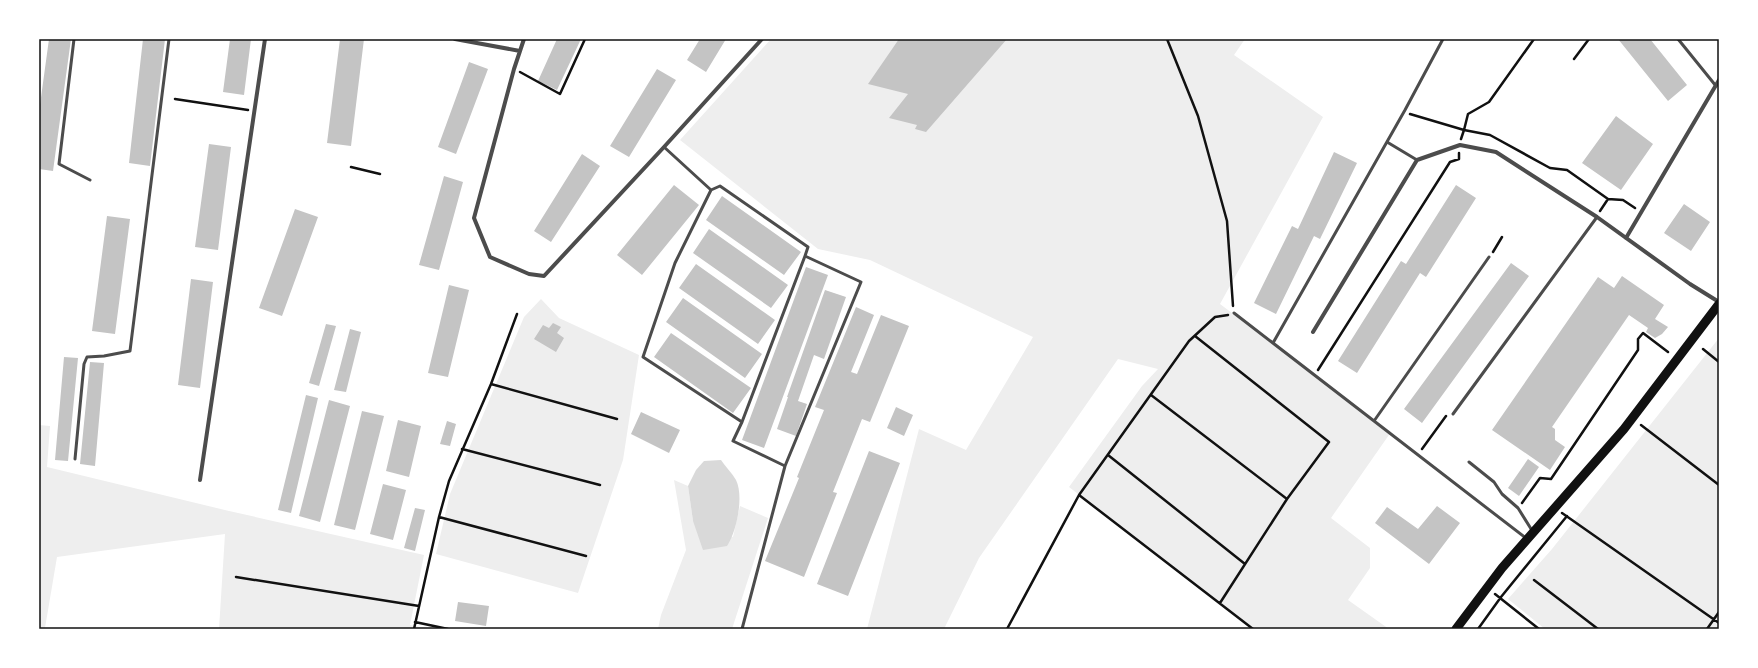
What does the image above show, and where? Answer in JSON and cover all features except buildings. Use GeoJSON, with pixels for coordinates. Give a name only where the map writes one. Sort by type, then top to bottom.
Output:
{"type":"FeatureCollection","features":[{"type":"Feature","properties":{"kind":"main road"},"geometry":{"type":"LineString","coordinates":[[1456,629],[1486,588],[1530,535],[1624,429],[1719,303]]}},
{"type":"Feature","properties":{"kind":"street"},"geometry":{"type":"LineString","coordinates":[[200,480],[265,39]]}},
{"type":"Feature","properties":{"kind":"street"},"geometry":{"type":"LineString","coordinates":[[455,39],[520,51]]}},
{"type":"Feature","properties":{"kind":"street"},"geometry":{"type":"LineString","coordinates":[[524,39],[514,69],[474,218],[490,257],[529,274],[544,276],[762,39]]}},
{"type":"Feature","properties":{"kind":"street"},"geometry":{"type":"LineString","coordinates":[[1626,238],[1719,80]]}},
{"type":"Feature","properties":{"kind":"street"},"geometry":{"type":"LineString","coordinates":[[1313,332],[1417,160],[1460,145],[1496,152],[1597,217],[1719,303]]}},
{"type":"Feature","properties":{"kind":"lane"},"geometry":{"type":"LineString","coordinates":[[74,39],[59,164],[90,180]]}},
{"type":"Feature","properties":{"kind":"lane"},"geometry":{"type":"LineString","coordinates":[[75,459],[84,364],[87,357],[104,356],[130,351],[169,39]]}},
{"type":"Feature","properties":{"kind":"lane"},"geometry":{"type":"LineString","coordinates":[[1273,343],[1405,110],[1443,39]]}},
{"type":"Feature","properties":{"kind":"lane"},"geometry":{"type":"LineString","coordinates":[[1678,39],[1716,86]]}},
{"type":"Feature","properties":{"kind":"lane"},"geometry":{"type":"LineString","coordinates":[[1386,142],[1417,160]]}},
{"type":"Feature","properties":{"kind":"lane"},"geometry":{"type":"LineString","coordinates":[[664,147],[711,190]]}},
{"type":"Feature","properties":{"kind":"lane"},"geometry":{"type":"LineString","coordinates":[[742,422],[643,357],[675,263],[711,190],[720,186],[808,247],[742,422],[733,441],[785,466]]}},
{"type":"Feature","properties":{"kind":"lane"},"geometry":{"type":"LineString","coordinates":[[1453,414],[1597,217]]}},
{"type":"Feature","properties":{"kind":"lane"},"geometry":{"type":"LineString","coordinates":[[742,629],[785,466],[861,282],[805,256]]}},
{"type":"Feature","properties":{"kind":"lane"},"geometry":{"type":"LineString","coordinates":[[1374,421],[1489,257]]}},
{"type":"Feature","properties":{"kind":"lane"},"geometry":{"type":"LineString","coordinates":[[1234,313],[1314,376],[1530,535]]}},
{"type":"Feature","properties":{"kind":"lane"},"geometry":{"type":"LineString","coordinates":[[1469,462],[1494,482],[1502,494],[1518,508],[1530,535]]}},
{"type":"Feature","properties":{"kind":"path"},"geometry":{"type":"LineString","coordinates":[[514,69],[560,94],[585,39]]}},
{"type":"Feature","properties":{"kind":"path"},"geometry":{"type":"LineString","coordinates":[[1007,629],[1079,494],[1189,341],[1215,318],[1234,313],[1227,221],[1198,116],[1167,39]]}},
{"type":"Feature","properties":{"kind":"path"},"geometry":{"type":"LineString","coordinates":[[1314,376],[1450,162],[1459,159],[1460,145],[1468,114],[1489,102],[1534,39]]}},
{"type":"Feature","properties":{"kind":"path"},"geometry":{"type":"LineString","coordinates":[[1574,59],[1589,39]]}},
{"type":"Feature","properties":{"kind":"path"},"geometry":{"type":"LineString","coordinates":[[175,99],[254,111]]}},
{"type":"Feature","properties":{"kind":"path"},"geometry":{"type":"LineString","coordinates":[[1405,110],[1413,116],[1464,130],[1490,135],[1550,168],[1567,170],[1608,199],[1623,200],[1642,212]]}},
{"type":"Feature","properties":{"kind":"path"},"geometry":{"type":"LineString","coordinates":[[351,167],[380,174]]}},
{"type":"Feature","properties":{"kind":"path"},"geometry":{"type":"LineString","coordinates":[[1597,217],[1608,199]]}},
{"type":"Feature","properties":{"kind":"path"},"geometry":{"type":"LineString","coordinates":[[1489,257],[1502,237]]}},
{"type":"Feature","properties":{"kind":"path"},"geometry":{"type":"LineString","coordinates":[[414,629],[439,517],[449,481],[491,384],[517,314]]}},
{"type":"Feature","properties":{"kind":"path"},"geometry":{"type":"LineString","coordinates":[[1518,508],[1540,478],[1551,479],[1638,350],[1638,339],[1644,333],[1668,352]]}},
{"type":"Feature","properties":{"kind":"path"},"geometry":{"type":"LineString","coordinates":[[1195,336],[1329,442],[1287,499],[1220,603]]}},
{"type":"Feature","properties":{"kind":"path"},"geometry":{"type":"LineString","coordinates":[[1703,349],[1719,362]]}},
{"type":"Feature","properties":{"kind":"path"},"geometry":{"type":"LineString","coordinates":[[491,384],[617,419]]}},
{"type":"Feature","properties":{"kind":"path"},"geometry":{"type":"LineString","coordinates":[[1151,395],[1287,499]]}},
{"type":"Feature","properties":{"kind":"path"},"geometry":{"type":"LineString","coordinates":[[1418,454],[1446,416],[1453,414]]}},
{"type":"Feature","properties":{"kind":"path"},"geometry":{"type":"LineString","coordinates":[[1641,425],[1719,485]]}},
{"type":"Feature","properties":{"kind":"path"},"geometry":{"type":"LineString","coordinates":[[462,449],[600,485]]}},
{"type":"Feature","properties":{"kind":"path"},"geometry":{"type":"LineString","coordinates":[[1108,454],[1245,564]]}},
{"type":"Feature","properties":{"kind":"path"},"geometry":{"type":"LineString","coordinates":[[1079,494],[1253,629]]}},
{"type":"Feature","properties":{"kind":"path"},"geometry":{"type":"LineString","coordinates":[[1554,507],[1719,623]]}},
{"type":"Feature","properties":{"kind":"path"},"geometry":{"type":"LineString","coordinates":[[1478,629],[1500,597],[1567,516]]}},
{"type":"Feature","properties":{"kind":"path"},"geometry":{"type":"LineString","coordinates":[[439,517],[586,556]]}},
{"type":"Feature","properties":{"kind":"path"},"geometry":{"type":"LineString","coordinates":[[236,577],[419,606]]}},
{"type":"Feature","properties":{"kind":"path"},"geometry":{"type":"LineString","coordinates":[[1534,580],[1598,629]]}},
{"type":"Feature","properties":{"kind":"path"},"geometry":{"type":"LineString","coordinates":[[1486,588],[1500,597],[1538,629]]}},
{"type":"Feature","properties":{"kind":"path"},"geometry":{"type":"LineString","coordinates":[[1707,629],[1719,612]]}},
{"type":"Feature","properties":{"kind":"path"},"geometry":{"type":"LineString","coordinates":[[415,622],[448,629]]}},
{"type":"Feature","properties":{"kind":"shaded area"},"geometry":{"type":"Polygon","coordinates":[[[771,39],[1245,39],[1234,55],[1323,117],[1220,304],[1391,432],[1331,518],[1370,548],[1370,568],[1348,600],[1389,629],[1254,629],[1069,487],[1142,386],[1158,369],[1118,359],[979,558],[944,629],[867,629],[919,429],[966,450],[1033,337],[870,260],[818,249],[680,140],[771,39]]]}},
{"type":"Feature","properties":{"kind":"shaded area"},"geometry":{"type":"Polygon","coordinates":[[[541,299],[559,318],[639,355],[623,460],[578,593],[436,554],[450,494],[524,317],[541,299]]]}},
{"type":"Feature","properties":{"kind":"shaded area"},"geometry":{"type":"Polygon","coordinates":[[[1719,338],[1719,629],[1545,629],[1508,599],[1552,549],[1719,338]]]}},
{"type":"Feature","properties":{"kind":"shaded area"},"geometry":{"type":"Polygon","coordinates":[[[39,425],[50,426],[47,467],[229,511],[424,555],[410,625],[431,629],[219,629],[225,534],[57,557],[45,628],[39,629],[39,425]]]}},
{"type":"Feature","properties":{"kind":"shaded area"},"geometry":{"type":"Polygon","coordinates":[[[721,460],[736,480],[738,487],[739,504],[736,523],[731,540],[727,546],[703,550],[693,521],[688,486],[696,470],[704,461],[721,460]]]}},
{"type":"Feature","properties":{"kind":"shaded area"},"geometry":{"type":"Polygon","coordinates":[[[674,480],[688,486],[693,521],[733,537],[740,506],[768,518],[732,629],[658,629],[661,615],[686,550],[674,480]]]}}]}
